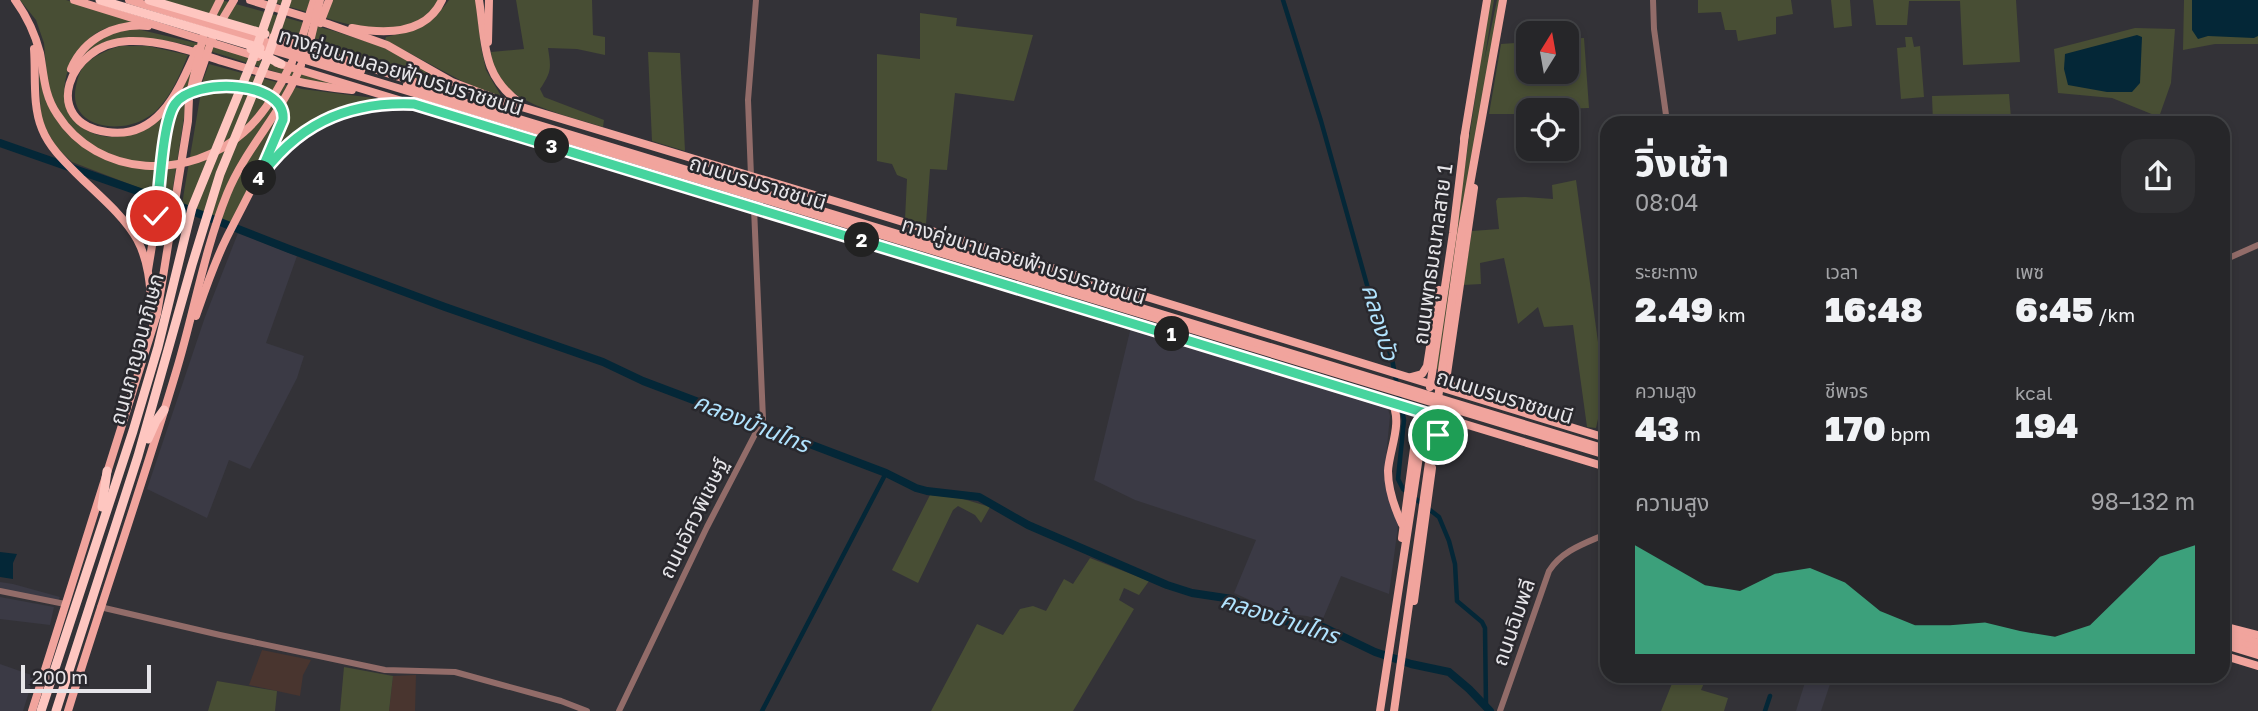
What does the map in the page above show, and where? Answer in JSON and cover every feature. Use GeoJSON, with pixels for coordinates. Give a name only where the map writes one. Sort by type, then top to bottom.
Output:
{"type":"FeatureCollection","features":[{"type":"Feature","properties":{"kind":"highway","name":"ถนนบรมราชชนนี"},"geometry":{"type":"LineString","coordinates":[[100,0],[268,51]]}},
{"type":"Feature","properties":{"kind":"highway","name":"ถนนบรมราชชนนี"},"geometry":{"type":"LineString","coordinates":[[149,0],[273,37]]}},
{"type":"Feature","properties":{"kind":"highway","name":"ถนนกาญจนาภิเษก"},"geometry":{"type":"LineString","coordinates":[[41,711],[158,347],[187,221],[252,61],[272,0]]}},
{"type":"Feature","properties":{"kind":"highway","name":"ถนนกาญจนาภิเษก"},"geometry":{"type":"LineString","coordinates":[[56,711],[138,456],[224,162],[266,62],[287,0]]}},
{"type":"Feature","properties":{"kind":"highway"},"geometry":{"type":"LineString","coordinates":[[229,39],[281,64]]}},
{"type":"Feature","properties":{"kind":"highway"},"geometry":{"type":"LineString","coordinates":[[138,456],[164,410]]}},
{"type":"Feature","properties":{"kind":"highway"},"geometry":{"type":"LineString","coordinates":[[100,530],[99,518],[106,491],[107,471]]}},
{"type":"Feature","properties":{"kind":"highway"},"geometry":{"type":"LineString","coordinates":[[66,711],[70,667]]}},
{"type":"Feature","properties":{"kind":"main road"},"geometry":{"type":"LineString","coordinates":[[15,0],[25,15],[40,53],[44,84],[49,100],[61,121],[84,144],[101,154],[142,167],[174,165],[198,159],[220,149],[252,124],[279,87],[302,40],[314,0]]}},
{"type":"Feature","properties":{"kind":"main road"},"geometry":{"type":"LineString","coordinates":[[74,0],[754,208],[1397,399],[1414,409],[1458,423],[1600,459]]}},
{"type":"Feature","properties":{"kind":"main road","name":"ทางคู่ขนานลอยฟ้าบรมราชชนนี"},"geometry":{"type":"LineString","coordinates":[[110,0],[1275,351],[1600,441]]}},
{"type":"Feature","properties":{"kind":"main road","name":"ทางคู่ขนานลอยฟ้าบรมราชชนนี"},"geometry":{"type":"LineString","coordinates":[[130,0],[1275,351],[1600,459]]}},
{"type":"Feature","properties":{"kind":"main road"},"geometry":{"type":"LineString","coordinates":[[169,29],[127,26],[99,36],[86,46],[76,58],[68,88],[70,105],[80,120],[92,128],[110,133],[134,131],[151,122],[174,97],[220,0]]}},
{"type":"Feature","properties":{"kind":"main road"},"geometry":{"type":"LineString","coordinates":[[188,121],[206,55],[234,0]]}},
{"type":"Feature","properties":{"kind":"main road"},"geometry":{"type":"LineString","coordinates":[[250,0],[397,49],[452,82],[502,101],[836,201],[1399,377],[1458,392],[1600,441]]}},
{"type":"Feature","properties":{"kind":"main road"},"geometry":{"type":"LineString","coordinates":[[309,46],[320,0]]}},
{"type":"Feature","properties":{"kind":"main road"},"geometry":{"type":"LineString","coordinates":[[66,711],[184,346],[215,228],[241,165],[287,94],[329,0]]}},
{"type":"Feature","properties":{"kind":"main road"},"geometry":{"type":"LineString","coordinates":[[334,26],[380,32],[399,31],[428,17],[442,0]]}},
{"type":"Feature","properties":{"kind":"main road"},"geometry":{"type":"LineString","coordinates":[[479,0],[486,48],[495,79],[503,90],[526,108]]}},
{"type":"Feature","properties":{"kind":"main road"},"geometry":{"type":"LineString","coordinates":[[486,48],[489,0]]}},
{"type":"Feature","properties":{"kind":"main road","name":"ถนนพุทธมณฑลสาย 1"},"geometry":{"type":"LineString","coordinates":[[1399,377],[1422,374],[1428,358],[1487,0]]}},
{"type":"Feature","properties":{"kind":"main road","name":"ถนนพุทธมณฑลสาย 1"},"geometry":{"type":"LineString","coordinates":[[1380,711],[1457,234],[1503,0]]}},
{"type":"Feature","properties":{"kind":"main road"},"geometry":{"type":"LineString","coordinates":[[32,711],[163,287],[188,121],[189,98],[204,34]]}},
{"type":"Feature","properties":{"kind":"main road"},"geometry":{"type":"LineString","coordinates":[[33,36],[37,113],[42,130],[55,151],[133,230],[142,247],[148,270],[152,328]]}},
{"type":"Feature","properties":{"kind":"main road","name":"ถนนบรมราชชนนี"},"geometry":{"type":"LineString","coordinates":[[273,37],[725,177],[1399,377],[1600,441]]}},
{"type":"Feature","properties":{"kind":"main road"},"geometry":{"type":"LineString","coordinates":[[68,88],[72,75],[87,56],[109,44],[131,41],[180,47],[306,84],[367,90]]}},
{"type":"Feature","properties":{"kind":"main road","name":"ถนนบรมราชชนนี"},"geometry":{"type":"LineString","coordinates":[[268,51],[1600,459]]}},
{"type":"Feature","properties":{"kind":"main road"},"geometry":{"type":"LineString","coordinates":[[148,270],[161,186],[166,128],[173,107],[186,94],[215,86],[236,87],[276,100],[282,108],[283,120],[256,183],[215,261],[184,346]]}},
{"type":"Feature","properties":{"kind":"main road"},"geometry":{"type":"LineString","coordinates":[[502,101],[544,121]]}},
{"type":"Feature","properties":{"kind":"main road"},"geometry":{"type":"LineString","coordinates":[[256,183],[282,149],[305,130],[329,118],[368,106],[414,104]]}},
{"type":"Feature","properties":{"kind":"main road","name":"ถนนพุทธมณฑลสาย 1"},"geometry":{"type":"LineString","coordinates":[[1394,711],[1457,234],[1465,134]]}},
{"type":"Feature","properties":{"kind":"main road","name":"ถนนพุทธมณฑลสาย 1"},"geometry":{"type":"LineString","coordinates":[[1458,392],[1448,379],[1449,362],[1478,136]]}},
{"type":"Feature","properties":{"kind":"main road"},"geometry":{"type":"LineString","coordinates":[[679,155],[725,177]]}},
{"type":"Feature","properties":{"kind":"main road"},"geometry":{"type":"LineString","coordinates":[[606,162],[732,192]]}},
{"type":"Feature","properties":{"kind":"main road"},"geometry":{"type":"LineString","coordinates":[[836,201],[874,217],[1193,315],[1275,351]]}},
{"type":"Feature","properties":{"kind":"main road"},"geometry":{"type":"LineString","coordinates":[[802,222],[868,237],[1187,334],[1275,351]]}},
{"type":"Feature","properties":{"kind":"main road"},"geometry":{"type":"LineString","coordinates":[[1428,358],[1435,373],[1445,372],[1449,362]]}},
{"type":"Feature","properties":{"kind":"main road"},"geometry":{"type":"LineString","coordinates":[[1397,399],[1388,473],[1404,527]]}},
{"type":"Feature","properties":{"kind":"main road"},"geometry":{"type":"LineString","coordinates":[[1600,441],[1495,405],[1486,406],[1479,415],[1480,422],[1487,428],[1600,459]]}},
{"type":"Feature","properties":{"kind":"main road"},"geometry":{"type":"LineString","coordinates":[[1406,630],[1412,615],[1438,435],[1443,428],[1458,423]]}},
{"type":"Feature","properties":{"kind":"main road"},"geometry":{"type":"LineString","coordinates":[[1393,626],[1409,479],[1417,437],[1422,434],[1431,435],[1435,447]]}},
{"type":"Feature","properties":{"kind":"main road"},"geometry":{"type":"LineString","coordinates":[[2230,628],[2258,636]]}},
{"type":"Feature","properties":{"kind":"main road"},"geometry":{"type":"LineString","coordinates":[[2230,634],[2258,643]]}},
{"type":"Feature","properties":{"kind":"main road"},"geometry":{"type":"LineString","coordinates":[[2230,640],[2258,649]]}},
{"type":"Feature","properties":{"kind":"main road"},"geometry":{"type":"LineString","coordinates":[[2230,646],[2258,655]]}},
{"type":"Feature","properties":{"kind":"main road"},"geometry":{"type":"LineString","coordinates":[[2230,655],[2258,664]]}},
{"type":"Feature","properties":{"kind":"street"},"geometry":{"type":"LineString","coordinates":[[751,176],[748,100],[756,0]]}},
{"type":"Feature","properties":{"kind":"street"},"geometry":{"type":"LineString","coordinates":[[1653,0],[1654,29],[1666,116]]}},
{"type":"Feature","properties":{"kind":"street","name":"ถนนอัศวพิเชษฐ์"},"geometry":{"type":"LineString","coordinates":[[619,711],[707,527],[763,419],[754,208]]}},
{"type":"Feature","properties":{"kind":"street"},"geometry":{"type":"LineString","coordinates":[[2230,257],[2258,245]]}},
{"type":"Feature","properties":{"kind":"street","name":"ถนนฉิมพลี"},"geometry":{"type":"LineString","coordinates":[[1500,711],[1549,570],[1573,548],[1600,537]]}},
{"type":"Feature","properties":{"kind":"street"},"geometry":{"type":"LineString","coordinates":[[0,591],[65,604]]}},
{"type":"Feature","properties":{"kind":"street"},"geometry":{"type":"LineString","coordinates":[[100,607],[376,668],[465,674],[587,711]]}},
{"type":"Feature","properties":{"kind":"shaded area"},"geometry":{"type":"Polygon","coordinates":[[[238,233],[297,256],[266,343],[304,356],[297,378],[250,469],[229,460],[207,518],[147,489],[205,317],[238,233]]]}},
{"type":"Feature","properties":{"kind":"shaded area"},"geometry":{"type":"Polygon","coordinates":[[[1131,327],[1387,405],[1390,416],[1384,478],[1398,526],[1389,594],[1341,576],[1322,621],[1307,616],[1279,613],[1234,593],[1256,540],[1135,500],[1094,480],[1131,327]]]}},
{"type":"Feature","properties":{"kind":"shaded area"},"geometry":{"type":"Polygon","coordinates":[[[0,582],[60,597],[58,601],[0,589],[0,582]]]}},
{"type":"Feature","properties":{"kind":"shaded area"},"geometry":{"type":"Polygon","coordinates":[[[0,597],[54,607],[50,625],[0,619],[0,597]]]}},
{"type":"Feature","properties":{"kind":"shaded area"},"geometry":{"type":"Polygon","coordinates":[[[262,650],[311,660],[303,675],[300,696],[249,685],[262,650]]]}},
{"type":"Feature","properties":{"kind":"shaded area"},"geometry":{"type":"Polygon","coordinates":[[[0,664],[34,676],[23,711],[0,711],[0,664]]]}},
{"type":"Feature","properties":{"kind":"shaded area"},"geometry":{"type":"Polygon","coordinates":[[[416,675],[415,711],[389,711],[393,676],[416,675]]]}},
{"type":"Feature","properties":{"kind":"shaded area"},"geometry":{"type":"Polygon","coordinates":[[[1805,683],[1830,683],[1821,711],[1796,711],[1805,683]]]}},
{"type":"Feature","properties":{"kind":"green space"},"geometry":{"type":"Polygon","coordinates":[[[20,0],[66,0],[136,22],[108,27],[92,36],[78,51],[68,70],[65,80],[66,99],[79,124],[92,133],[114,137],[147,128],[173,104],[192,67],[171,200],[72,162],[57,148],[41,121],[39,71],[49,104],[68,134],[47,80],[44,43],[36,20],[20,0]]]}},
{"type":"Feature","properties":{"kind":"green space"},"geometry":{"type":"Polygon","coordinates":[[[155,0],[221,0],[334,31],[380,46],[407,59],[467,96],[155,0]]]}},
{"type":"Feature","properties":{"kind":"green space"},"geometry":{"type":"Polygon","coordinates":[[[266,0],[320,0],[314,14],[266,0]]]}},
{"type":"Feature","properties":{"kind":"green space"},"geometry":{"type":"Polygon","coordinates":[[[329,0],[439,0],[428,13],[415,22],[384,29],[351,25],[320,16],[329,0]]]}},
{"type":"Feature","properties":{"kind":"green space"},"geometry":{"type":"Polygon","coordinates":[[[449,0],[476,0],[486,70],[501,96],[473,87],[385,40],[386,37],[429,21],[449,0]]]}},
{"type":"Feature","properties":{"kind":"green space"},"geometry":{"type":"Polygon","coordinates":[[[516,0],[592,0],[593,35],[605,37],[605,55],[577,49],[548,48],[550,69],[540,89],[544,97],[604,120],[603,127],[541,107],[512,92],[501,81],[494,69],[491,52],[524,49],[516,0]]]}},
{"type":"Feature","properties":{"kind":"green space"},"geometry":{"type":"Polygon","coordinates":[[[1490,0],[1494,0],[1484,62],[1497,0],[1500,0],[1442,371],[1431,367],[1455,231],[1490,0]]]}},
{"type":"Feature","properties":{"kind":"green space"},"geometry":{"type":"Polygon","coordinates":[[[1698,0],[1791,0],[1793,14],[1776,17],[1776,34],[1738,41],[1736,30],[1725,30],[1721,12],[1698,13],[1698,0]]]}},
{"type":"Feature","properties":{"kind":"green space"},"geometry":{"type":"Polygon","coordinates":[[[1831,0],[1850,0],[1852,26],[1834,28],[1831,0]]]}},
{"type":"Feature","properties":{"kind":"green space"},"geometry":{"type":"Polygon","coordinates":[[[1873,0],[2016,0],[2020,62],[1963,65],[1960,1],[1909,1],[1907,25],[1876,25],[1873,0]]]}},
{"type":"Feature","properties":{"kind":"green space"},"geometry":{"type":"Polygon","coordinates":[[[2184,0],[2258,0],[2258,44],[2215,44],[2183,50],[2184,0]]]}},
{"type":"Feature","properties":{"kind":"green space"},"geometry":{"type":"Polygon","coordinates":[[[920,13],[957,18],[956,26],[1033,35],[1014,101],[955,93],[947,170],[930,169],[926,224],[905,219],[907,179],[897,175],[892,164],[877,161],[877,54],[920,59],[920,13]]]}},
{"type":"Feature","properties":{"kind":"green space"},"geometry":{"type":"Polygon","coordinates":[[[133,28],[221,49],[334,82],[333,85],[307,80],[194,47],[139,38],[108,41],[81,57],[100,37],[133,28]]]}},
{"type":"Feature","properties":{"kind":"green space"},"geometry":{"type":"Polygon","coordinates":[[[2135,28],[2175,29],[2171,83],[2159,116],[2112,98],[2058,93],[2054,49],[2135,28]]]}},
{"type":"Feature","properties":{"kind":"green space"},"geometry":{"type":"Polygon","coordinates":[[[1905,37],[1912,37],[1914,47],[1920,46],[1924,97],[1901,99],[1897,48],[1906,47],[1905,37]]]}},
{"type":"Feature","properties":{"kind":"green space"},"geometry":{"type":"Polygon","coordinates":[[[1579,38],[1584,38],[1589,108],[1579,108],[1579,98],[1516,98],[1516,114],[1489,114],[1501,44],[1516,43],[1516,84],[1579,84],[1579,38]]]}},
{"type":"Feature","properties":{"kind":"green space"},"geometry":{"type":"Polygon","coordinates":[[[120,46],[148,46],[188,55],[171,92],[156,111],[144,119],[122,126],[95,123],[87,119],[77,106],[75,97],[79,76],[87,63],[120,46]]]}},
{"type":"Feature","properties":{"kind":"green space"},"geometry":{"type":"Polygon","coordinates":[[[648,52],[680,53],[685,151],[652,141],[648,52]]]}},
{"type":"Feature","properties":{"kind":"green space"},"geometry":{"type":"Polygon","coordinates":[[[209,64],[302,89],[382,99],[352,105],[338,111],[279,147],[259,164],[231,224],[182,204],[203,80],[209,64]]]}},
{"type":"Feature","properties":{"kind":"green space"},"geometry":{"type":"Polygon","coordinates":[[[2009,94],[2011,116],[1933,116],[1932,96],[2009,94]]]}},
{"type":"Feature","properties":{"kind":"green space"},"geometry":{"type":"Polygon","coordinates":[[[1576,180],[1600,357],[1600,418],[1596,428],[1587,427],[1573,325],[1544,327],[1538,307],[1518,324],[1504,258],[1480,263],[1481,284],[1463,285],[1472,231],[1499,229],[1498,198],[1553,199],[1552,185],[1576,180]]]}},
{"type":"Feature","properties":{"kind":"green space"},"geometry":{"type":"Polygon","coordinates":[[[930,495],[960,498],[990,507],[981,523],[975,515],[958,506],[953,510],[918,583],[892,570],[930,495]]]}},
{"type":"Feature","properties":{"kind":"green space"},"geometry":{"type":"Polygon","coordinates":[[[1090,558],[1149,581],[1139,595],[1124,588],[1119,600],[1134,609],[1073,711],[931,711],[977,624],[1003,635],[1020,609],[1033,606],[1046,611],[1064,579],[1073,584],[1090,558]]]}},
{"type":"Feature","properties":{"kind":"green space"},"geometry":{"type":"Polygon","coordinates":[[[344,667],[393,676],[389,711],[340,711],[344,667]]]}},
{"type":"Feature","properties":{"kind":"green space"},"geometry":{"type":"Polygon","coordinates":[[[217,681],[277,691],[275,711],[208,711],[217,681]]]}},
{"type":"Feature","properties":{"kind":"green space"},"geometry":{"type":"Polygon","coordinates":[[[1672,683],[1704,683],[1701,690],[1728,698],[1724,711],[1661,711],[1672,683]]]}},
{"type":"Feature","properties":{"kind":"water"},"geometry":{"type":"Polygon","coordinates":[[[2192,0],[2258,0],[2258,36],[2208,36],[2198,39],[2192,30],[2192,0]]]}},
{"type":"Feature","properties":{"kind":"water"},"geometry":{"type":"Polygon","coordinates":[[[2137,35],[2142,37],[2140,83],[2132,92],[2107,92],[2068,85],[2064,69],[2065,54],[2137,35]]]}},
{"type":"Feature","properties":{"kind":"water"},"geometry":{"type":"Polygon","coordinates":[[[0,552],[17,554],[13,563],[13,579],[0,577],[0,552]]]}},
{"type":"Feature","properties":{"kind":"waterway","name":"คลองบัว"},"geometry":{"type":"LineString","coordinates":[[1283,0],[1321,121],[1369,292],[1392,359],[1397,385]]}},
{"type":"Feature","properties":{"kind":"waterway","name":"คลองบ้านไทร"},"geometry":{"type":"LineString","coordinates":[[0,143],[169,202],[445,307],[603,362],[643,381],[886,473],[916,488],[979,497],[1028,525],[1167,585],[1192,593],[1232,599],[1271,619],[1323,627],[1375,652],[1411,664],[1449,672],[1490,711]]}},
{"type":"Feature","properties":{"kind":"waterway","name":"คลองบัว"},"geometry":{"type":"LineString","coordinates":[[1399,393],[1404,420],[1398,479],[1403,489],[1439,517],[1455,564],[1457,601],[1482,622],[1485,628],[1486,706]]}},
{"type":"Feature","properties":{"kind":"waterway"},"geometry":{"type":"LineString","coordinates":[[762,711],[886,473]]}},
{"type":"Feature","properties":{"kind":"waterway"},"geometry":{"type":"LineString","coordinates":[[1765,711],[1770,696]]}},
{"type":"Feature","properties":{"kind":"route"},"geometry":{"type":"LineString","coordinates":[[156,216],[168,119],[173,107],[186,94],[215,86],[236,87],[276,100],[283,111],[283,120],[256,183],[282,149],[305,130],[329,118],[351,109],[368,106],[414,104],[1458,423],[1446,426],[1438,435]]}}]}
